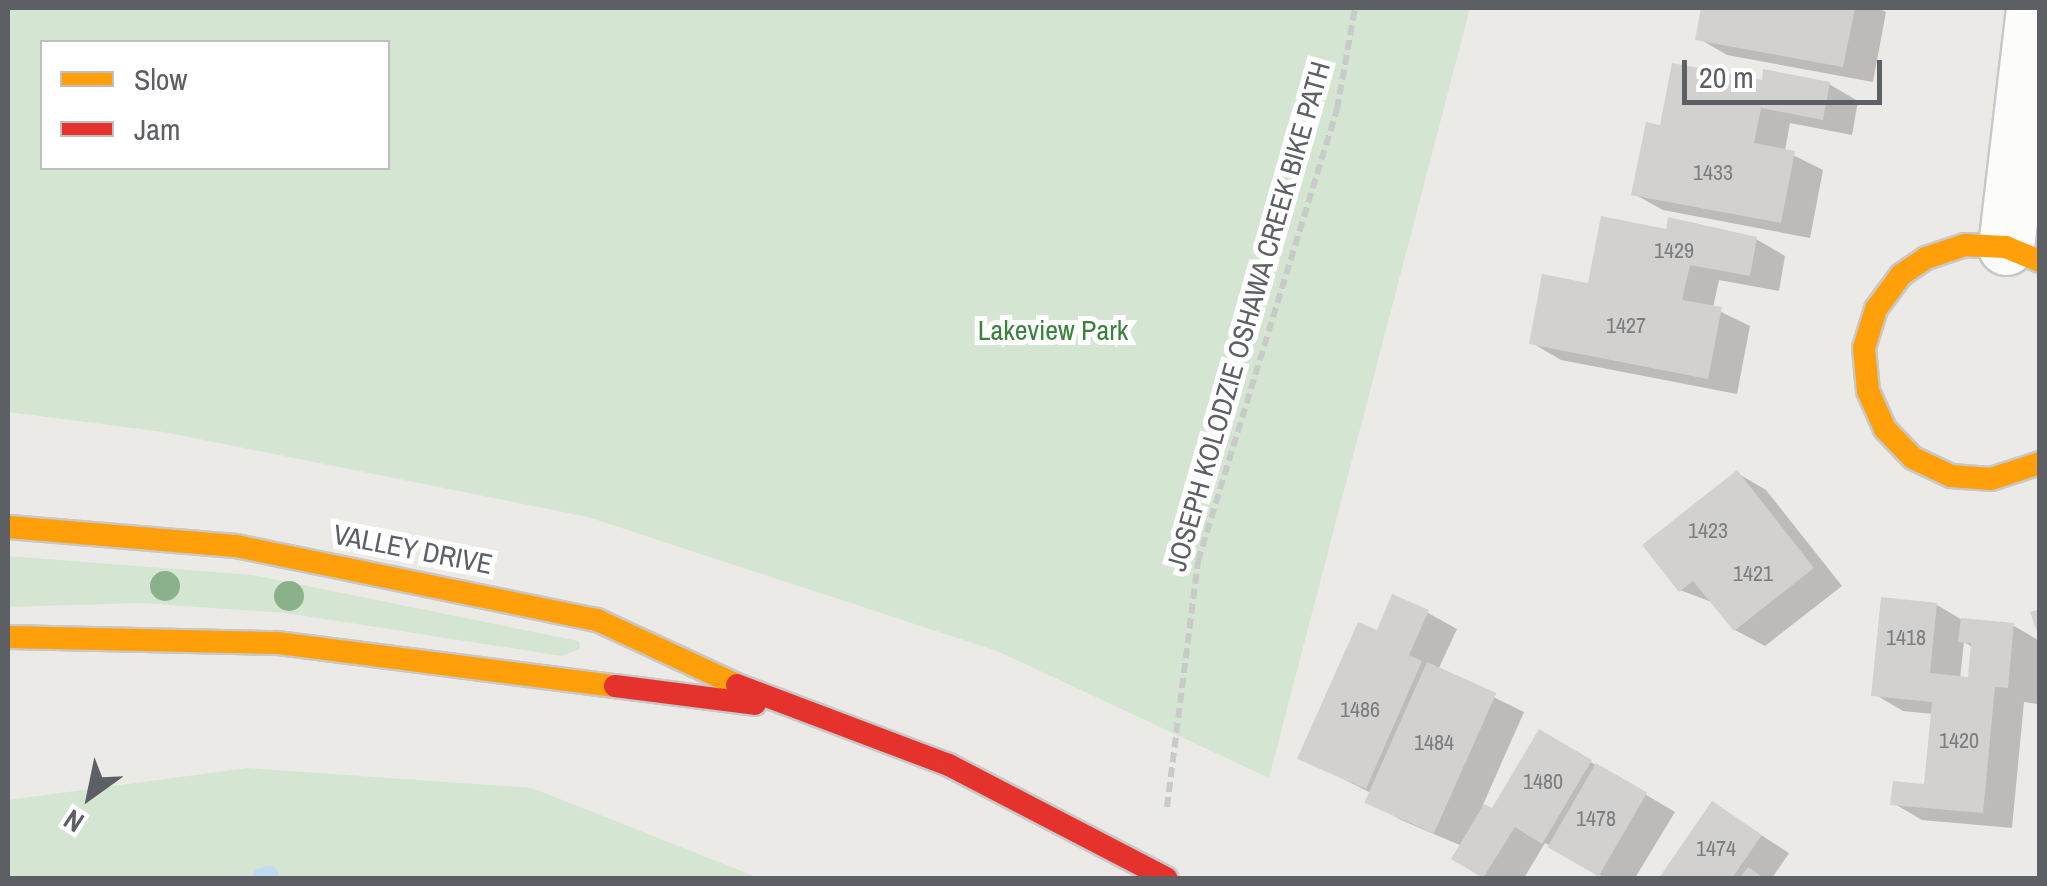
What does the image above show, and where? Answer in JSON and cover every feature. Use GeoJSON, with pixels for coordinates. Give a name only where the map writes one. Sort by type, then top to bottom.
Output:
{"type":"FeatureCollection","features":[{"type":"Feature","properties":{"kind":"street"},"geometry":{"type":"LineString","coordinates":[[2034,8],[2023,254],[1965,246],[1926,258],[1900,275],[1876,309],[1864,348],[1868,391],[1894,438],[1913,458],[1950,476],[1992,480],[2040,464]]}},
{"type":"Feature","properties":{"kind":"street","name":"VALLEY DRIVE"},"geometry":{"type":"LineString","coordinates":[[8,527],[236,546],[523,601],[642,638],[788,708],[949,765],[1166,878]]}},
{"type":"Feature","properties":{"kind":"street","name":"VALLEY DRIVE"},"geometry":{"type":"LineString","coordinates":[[8,638],[278,643],[788,708]]}},
{"type":"Feature","properties":{"kind":"path","name":"JOSEPH KOLODZIE OSHAWA CREEK BIKE PATH"},"geometry":{"type":"LineString","coordinates":[[1166,816],[1198,562],[1336,109],[1354,8]]}},
{"type":"Feature","properties":{"kind":"green space","name":"Lakeview Park"},"geometry":{"type":"Polygon","coordinates":[[[8,8],[1470,8],[1269,778],[997,651],[588,517],[164,432],[8,412],[8,8]]]}},
{"type":"Feature","properties":{"kind":"green space"},"geometry":{"type":"Polygon","coordinates":[[[8,556],[253,575],[579,641],[580,649],[562,656],[286,613],[141,603],[8,607],[8,556]]]}},
{"type":"Feature","properties":{"kind":"green space"},"geometry":{"type":"Polygon","coordinates":[[[248,768],[532,788],[759,878],[8,878],[8,800],[248,768]]]}},
{"type":"Feature","properties":{"kind":"building"},"geometry":{"type":"Polygon","coordinates":[[[1701,8],[1855,8],[1843,67],[1695,40],[1701,8]]]}},
{"type":"Feature","properties":{"kind":"building"},"geometry":{"type":"Polygon","coordinates":[[[1672,63],[1762,80],[1763,69],[1830,82],[1823,120],[1761,108],[1754,143],[1795,151],[1781,223],[1631,195],[1646,122],[1660,125],[1672,63]]]}},
{"type":"Feature","properties":{"kind":"building"},"geometry":{"type":"Polygon","coordinates":[[[1601,216],[1666,229],[1668,217],[1757,237],[1750,276],[1690,265],[1682,300],[1722,307],[1708,379],[1529,344],[1542,274],[1588,283],[1601,216]]]}},
{"type":"Feature","properties":{"kind":"building"},"geometry":{"type":"Polygon","coordinates":[[[1737,470],[1814,568],[1734,631],[1693,581],[1679,592],[1642,545],[1737,470]]]}},
{"type":"Feature","properties":{"kind":"building"},"geometry":{"type":"Polygon","coordinates":[[[1392,594],[1429,610],[1409,655],[1422,661],[1366,789],[1297,759],[1358,622],[1377,630],[1392,594]]]}},
{"type":"Feature","properties":{"kind":"building"},"geometry":{"type":"Polygon","coordinates":[[[1881,597],[1937,603],[1930,673],[1968,677],[1971,643],[1958,642],[1961,618],[2014,623],[2008,688],[1995,687],[1983,813],[1890,805],[1893,781],[1924,784],[1932,702],[1871,696],[1881,597]]]}},
{"type":"Feature","properties":{"kind":"building"},"geometry":{"type":"Polygon","coordinates":[[[2040,609],[2040,637],[2039,637],[2030,612],[2040,609]]]}},
{"type":"Feature","properties":{"kind":"building"},"geometry":{"type":"Polygon","coordinates":[[[1427,662],[1496,693],[1434,834],[1364,803],[1427,662]]]}},
{"type":"Feature","properties":{"kind":"building"},"geometry":{"type":"Polygon","coordinates":[[[1539,729],[1592,760],[1542,844],[1515,827],[1483,878],[1451,859],[1484,804],[1492,808],[1539,729]]]}},
{"type":"Feature","properties":{"kind":"building"},"geometry":{"type":"Polygon","coordinates":[[[1596,763],[1647,793],[1599,877],[1548,847],[1596,763]]]}},
{"type":"Feature","properties":{"kind":"building"},"geometry":{"type":"Polygon","coordinates":[[[1712,801],[1762,835],[1732,878],[1659,878],[1712,801]]]}},
{"type":"Feature","properties":{"kind":"building"},"geometry":{"type":"Polygon","coordinates":[[[1748,867],[1764,878],[1740,878],[1748,867]]]}},
{"type":"Feature","properties":{"kind":"waterway"},"geometry":{"type":"LineString","coordinates":[[262,878],[269,876]]}},
{"type":"Feature","properties":{"kind":"traffic: slow"},"geometry":{"type":"LineString","coordinates":[[2040,261],[2006,247],[1965,245],[1926,258],[1901,275],[1876,309],[1864,348],[1868,391],[1885,429],[1913,458],[1951,476],[1991,479],[2040,463]]}},
{"type":"Feature","properties":{"kind":"traffic: slow"},"geometry":{"type":"LineString","coordinates":[[8,527],[236,546],[597,620],[737,685]]}},
{"type":"Feature","properties":{"kind":"traffic: slow"},"geometry":{"type":"LineString","coordinates":[[8,637],[278,643],[615,686]]}},
{"type":"Feature","properties":{"kind":"traffic: jam"},"geometry":{"type":"LineString","coordinates":[[737,685],[949,765],[1166,878]]}},
{"type":"Feature","properties":{"kind":"traffic: jam"},"geometry":{"type":"LineString","coordinates":[[615,686],[755,704]]}}]}
